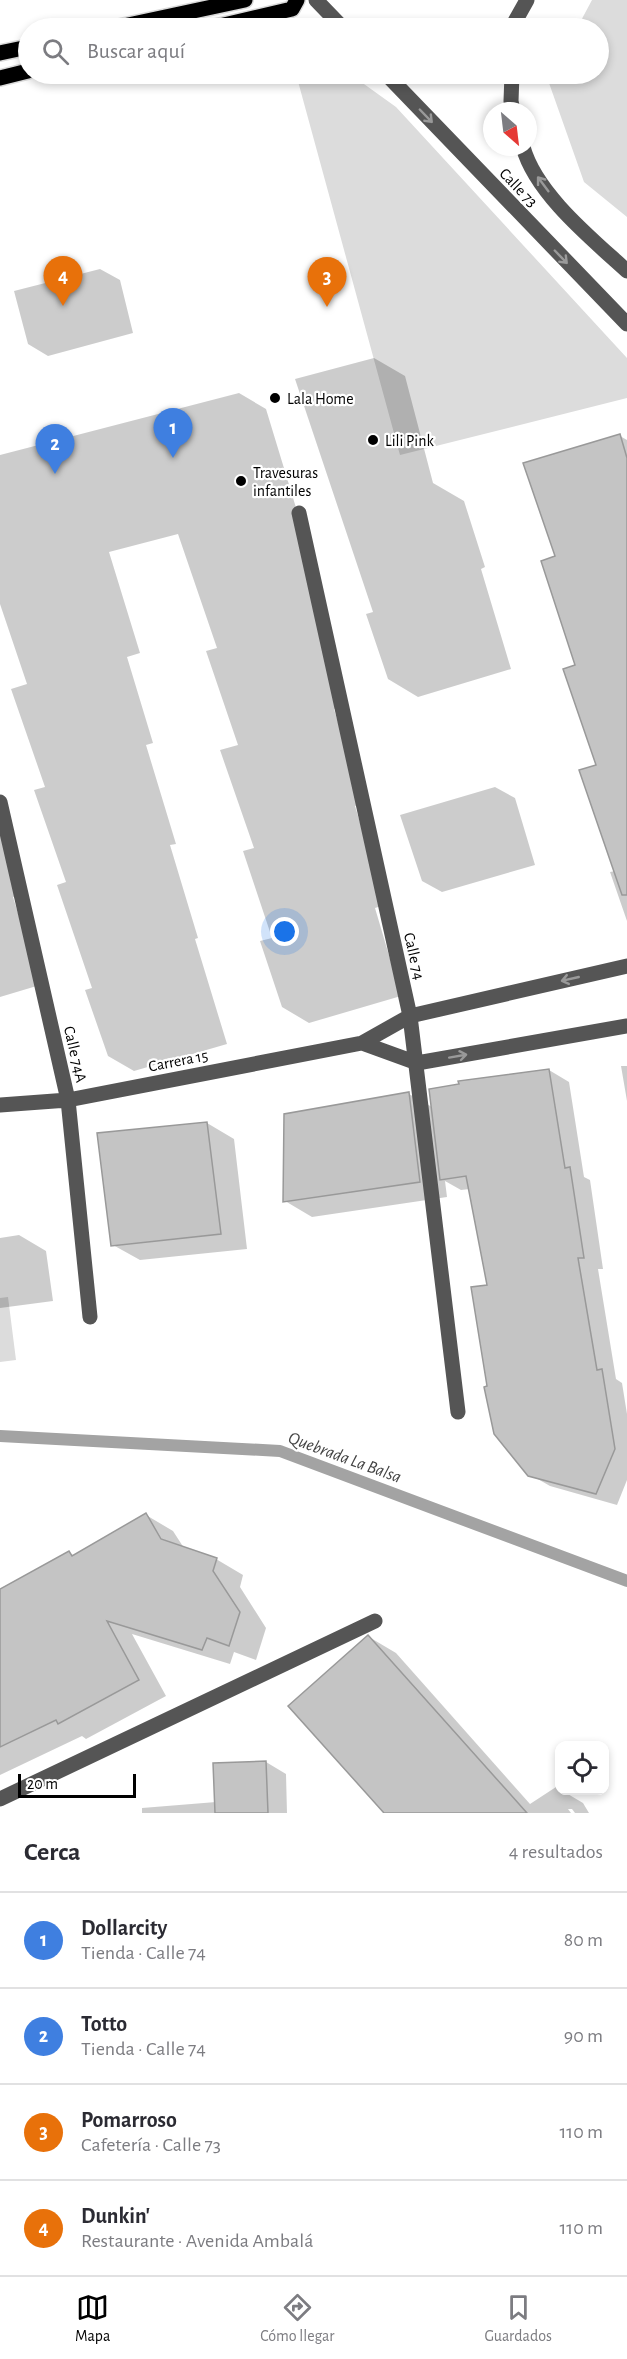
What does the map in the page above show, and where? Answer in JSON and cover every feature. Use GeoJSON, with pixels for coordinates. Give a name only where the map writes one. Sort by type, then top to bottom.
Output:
{"type":"FeatureCollection","features":[{"type":"Feature","properties":{"kind":"main road"},"geometry":{"type":"LineString","coordinates":[[161,18],[245,0]]}},
{"type":"Feature","properties":{"kind":"main road"},"geometry":{"type":"LineString","coordinates":[[254,18],[292,9],[297,0]]}},
{"type":"Feature","properties":{"kind":"main road"},"geometry":{"type":"LineString","coordinates":[[0,53],[18,49]]}},
{"type":"Feature","properties":{"kind":"main road"},"geometry":{"type":"LineString","coordinates":[[0,78],[18,74]]}},
{"type":"Feature","properties":{"kind":"street"},"geometry":{"type":"LineString","coordinates":[[316,0],[333,18]]}},
{"type":"Feature","properties":{"kind":"street"},"geometry":{"type":"LineString","coordinates":[[516,18],[527,0]]}},
{"type":"Feature","properties":{"kind":"street","name":"Calle 73"},"geometry":{"type":"LineString","coordinates":[[396,84],[627,324]]}},
{"type":"Feature","properties":{"kind":"street"},"geometry":{"type":"LineString","coordinates":[[511,102],[512,84]]}},
{"type":"Feature","properties":{"kind":"street","name":"Calle 73"},"geometry":{"type":"LineString","coordinates":[[525,156],[527,163],[566,215],[627,271]]}},
{"type":"Feature","properties":{"kind":"street","name":"Calle 74"},"geometry":{"type":"LineString","coordinates":[[298,513],[410,1016],[458,1412]]}},
{"type":"Feature","properties":{"kind":"street","name":"Calle 74A"},"geometry":{"type":"LineString","coordinates":[[0,802],[68,1100],[90,1317]]}},
{"type":"Feature","properties":{"kind":"street","name":"Carrera 15"},"geometry":{"type":"LineString","coordinates":[[0,1106],[68,1100],[362,1043],[410,1016],[627,966]]}},
{"type":"Feature","properties":{"kind":"street"},"geometry":{"type":"LineString","coordinates":[[362,1043],[417,1063],[627,1026]]}},
{"type":"Feature","properties":{"kind":"street"},"geometry":{"type":"LineString","coordinates":[[0,1799],[375,1621]]}},
{"type":"Feature","properties":{"kind":"shaded area"},"geometry":{"type":"Polygon","coordinates":[[[592,0],[627,0],[627,217],[584,182],[549,84],[609,84],[609,18],[582,18],[592,0]]]}},
{"type":"Feature","properties":{"kind":"shaded area"},"geometry":{"type":"Polygon","coordinates":[[[299,84],[364,84],[396,107],[627,358],[627,398],[400,455],[299,84]]]}},
{"type":"Feature","properties":{"kind":"shaded area"},"geometry":{"type":"Polygon","coordinates":[[[8,1297],[16,1360],[0,1362],[0,1298],[8,1297]]]}},
{"type":"Feature","properties":{"kind":"building"},"geometry":{"type":"Polygon","coordinates":[[[620,434],[627,458],[627,895],[622,895],[579,770],[596,765],[563,669],[575,665],[541,561],[555,556],[523,463],[620,434]]]}},
{"type":"Feature","properties":{"kind":"building"},"geometry":{"type":"Polygon","coordinates":[[[549,1069],[565,1168],[570,1167],[584,1258],[578,1258],[597,1370],[602,1369],[615,1449],[596,1494],[528,1476],[494,1434],[484,1387],[487,1386],[471,1287],[487,1285],[466,1176],[440,1180],[429,1089],[459,1084],[458,1081],[549,1069]]]}},
{"type":"Feature","properties":{"kind":"building"},"geometry":{"type":"Polygon","coordinates":[[[409,1092],[420,1182],[283,1202],[284,1114],[409,1092]]]}},
{"type":"Feature","properties":{"kind":"building"},"geometry":{"type":"Polygon","coordinates":[[[207,1122],[221,1234],[111,1246],[97,1133],[207,1122]]]}},
{"type":"Feature","properties":{"kind":"building"},"geometry":{"type":"Polygon","coordinates":[[[146,1513],[161,1539],[217,1558],[213,1571],[240,1612],[229,1646],[207,1638],[202,1650],[107,1621],[139,1680],[58,1724],[56,1720],[0,1747],[0,1589],[69,1551],[72,1556],[146,1513]]]}},
{"type":"Feature","properties":{"kind":"building"},"geometry":{"type":"Polygon","coordinates":[[[368,1635],[527,1813],[384,1813],[288,1706],[368,1635]]]}},
{"type":"Feature","properties":{"kind":"building"},"geometry":{"type":"Polygon","coordinates":[[[266,1761],[268,1813],[215,1813],[213,1763],[266,1761]]]}},
{"type":"Feature","properties":{"kind":"waterway","name":"Quebrada La Balsa"},"geometry":{"type":"LineString","coordinates":[[0,1436],[280,1451],[627,1581]]}},
{"type":"Feature","properties":{"kind":"place","name":"Dunkin'"},"geometry":{"type":"Point","coordinates":[63,306]}},
{"type":"Feature","properties":{"kind":"place","name":"Pomarroso"},"geometry":{"type":"Point","coordinates":[327,307]}},
{"type":"Feature","properties":{"kind":"place","name":"Lala Home"},"geometry":{"type":"Point","coordinates":[275,398]}},
{"type":"Feature","properties":{"kind":"place","name":"Lili Pink"},"geometry":{"type":"Point","coordinates":[373,440]}},
{"type":"Feature","properties":{"kind":"place","name":"Dollarcity"},"geometry":{"type":"Point","coordinates":[173,458]}},
{"type":"Feature","properties":{"kind":"place","name":"Totto"},"geometry":{"type":"Point","coordinates":[55,474]}},
{"type":"Feature","properties":{"kind":"place","name":"Travesuras infantiles"},"geometry":{"type":"Point","coordinates":[241,481]}}]}
